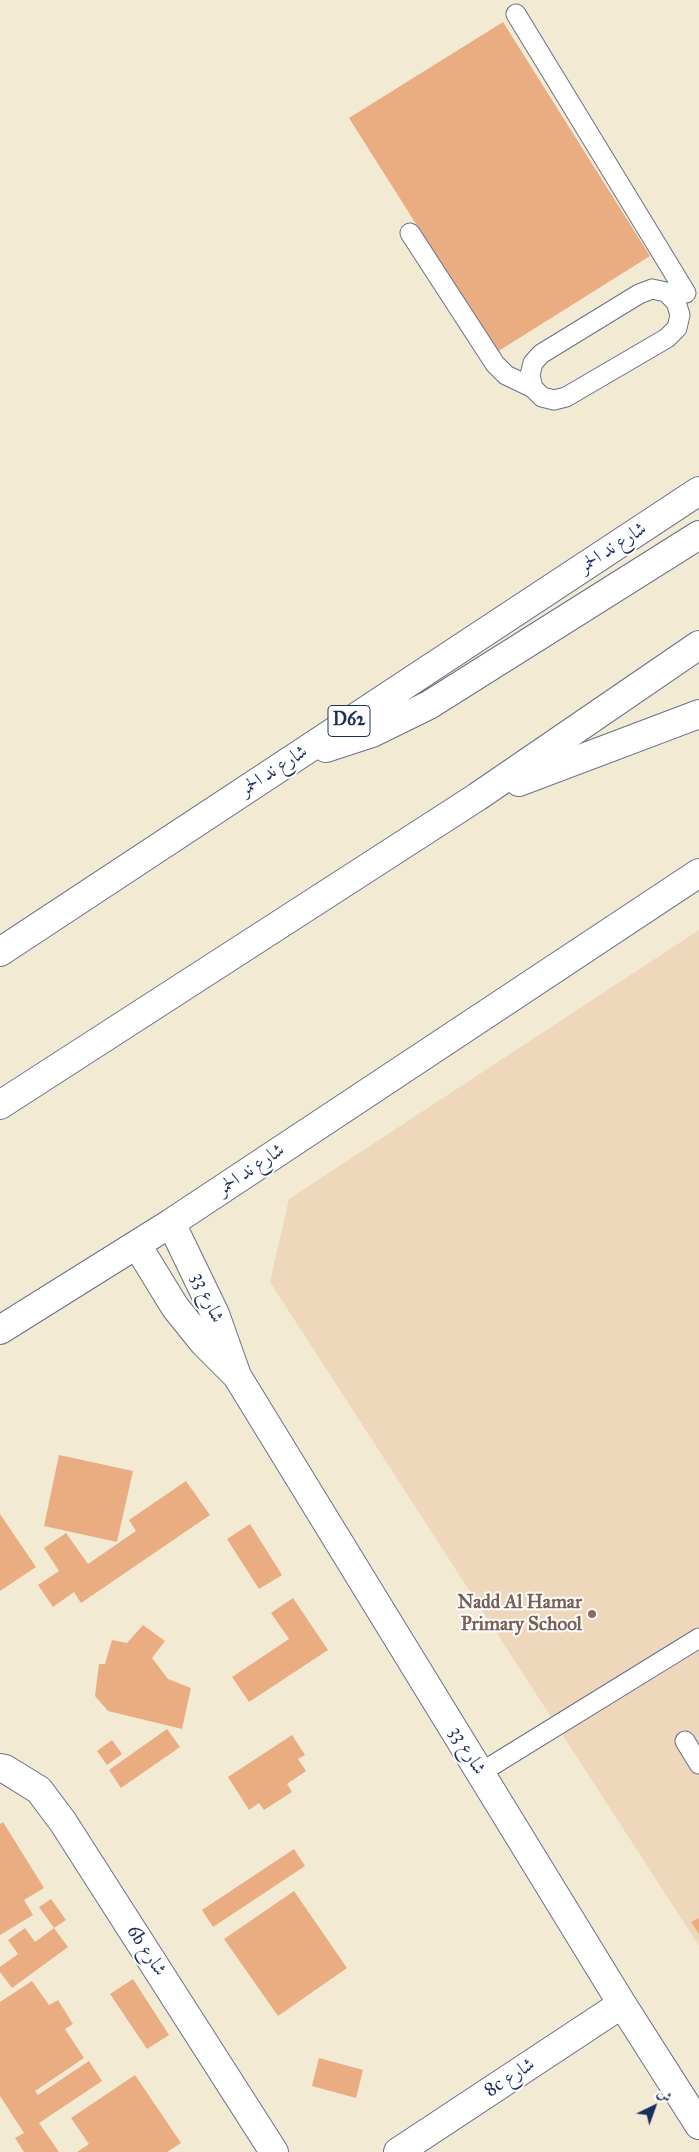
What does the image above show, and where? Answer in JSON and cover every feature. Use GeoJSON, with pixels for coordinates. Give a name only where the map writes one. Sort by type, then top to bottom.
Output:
{"type":"FeatureCollection","features":[{"type":"Feature","properties":{"kind":"street","name":"شارع ند الحمر"},"geometry":{"type":"LineString","coordinates":[[0,952],[699,491]]}},
{"type":"Feature","properties":{"kind":"street"},"geometry":{"type":"LineString","coordinates":[[295,757],[372,733],[429,705],[699,535]]}},
{"type":"Feature","properties":{"kind":"street"},"geometry":{"type":"LineString","coordinates":[[0,1105],[477,797],[699,645]]}},
{"type":"Feature","properties":{"kind":"street"},"geometry":{"type":"LineString","coordinates":[[477,797],[699,714]]}},
{"type":"Feature","properties":{"kind":"street","name":"شارع ند الحمر"},"geometry":{"type":"LineString","coordinates":[[0,1330],[171,1223],[699,873]]}},
{"type":"Feature","properties":{"kind":"street","name":"شارع 33"},"geometry":{"type":"LineString","coordinates":[[171,1223],[207,1294],[224,1335],[237,1376]]}},
{"type":"Feature","properties":{"kind":"street","name":"شارع 33"},"geometry":{"type":"LineString","coordinates":[[136,1245],[189,1326],[237,1376],[622,2004],[699,2125]]}},
{"type":"Feature","properties":{"kind":"street","name":"6b شارع"},"geometry":{"type":"LineString","coordinates":[[0,1768],[5,1769],[39,1790],[63,1822],[274,2152]]}},
{"type":"Feature","properties":{"kind":"street","name":"8c شارع"},"geometry":{"type":"LineString","coordinates":[[398,2152],[622,2004]]}},
{"type":"Feature","properties":{"kind":"lane"},"geometry":{"type":"LineString","coordinates":[[410,233],[496,364],[506,375],[533,388],[542,396],[554,400],[566,397],[667,338],[677,328],[687,292],[516,14]]}},
{"type":"Feature","properties":{"kind":"lane"},"geometry":{"type":"LineString","coordinates":[[533,388],[530,375],[532,364],[541,354],[639,294],[652,289],[666,292],[687,292]]}},
{"type":"Feature","properties":{"kind":"lane"},"geometry":{"type":"LineString","coordinates":[[480,1773],[699,1638]]}},
{"type":"Feature","properties":{"kind":"lane"},"geometry":{"type":"LineString","coordinates":[[685,1741],[699,1764]]}},
{"type":"Feature","properties":{"kind":"shaded area","name":"Nadd Al Hamar Primary School"},"geometry":{"type":"Polygon","coordinates":[[[699,930],[699,1946],[270,1282],[289,1199],[699,930]]]}},
{"type":"Feature","properties":{"kind":"building"},"geometry":{"type":"Polygon","coordinates":[[[503,22],[650,256],[497,352],[349,118],[503,22]]]}},
{"type":"Feature","properties":{"kind":"building"},"geometry":{"type":"Polygon","coordinates":[[[59,1455],[133,1471],[117,1542],[44,1526],[59,1455]]]}},
{"type":"Feature","properties":{"kind":"building"},"geometry":{"type":"Polygon","coordinates":[[[186,1481],[210,1515],[81,1603],[74,1592],[53,1607],[38,1585],[59,1571],[44,1548],[66,1533],[88,1564],[136,1531],[129,1520],[186,1481]]]}},
{"type":"Feature","properties":{"kind":"building"},"geometry":{"type":"Polygon","coordinates":[[[0,1514],[36,1567],[0,1591],[0,1514]]]}},
{"type":"Feature","properties":{"kind":"building"},"geometry":{"type":"Polygon","coordinates":[[[250,1524],[282,1575],[259,1589],[227,1539],[250,1524]]]}},
{"type":"Feature","properties":{"kind":"building"},"geometry":{"type":"Polygon","coordinates":[[[293,1598],[328,1650],[249,1702],[232,1677],[289,1639],[271,1613],[293,1598]]]}},
{"type":"Feature","properties":{"kind":"building"},"geometry":{"type":"Polygon","coordinates":[[[143,1625],[165,1641],[152,1658],[168,1679],[191,1688],[182,1729],[108,1711],[95,1696],[99,1664],[105,1664],[112,1640],[127,1643],[143,1625]]]}},
{"type":"Feature","properties":{"kind":"building"},"geometry":{"type":"Polygon","coordinates":[[[167,1729],[180,1747],[121,1788],[109,1770],[167,1729]]]}},
{"type":"Feature","properties":{"kind":"building"},"geometry":{"type":"Polygon","coordinates":[[[292,1735],[305,1755],[298,1759],[306,1771],[287,1784],[292,1792],[264,1810],[259,1803],[249,1810],[228,1777],[292,1735]]]}},
{"type":"Feature","properties":{"kind":"building"},"geometry":{"type":"Polygon","coordinates":[[[112,1740],[122,1754],[107,1765],[97,1751],[112,1740]]]}},
{"type":"Feature","properties":{"kind":"building"},"geometry":{"type":"Polygon","coordinates":[[[3,1822],[44,1888],[24,1900],[33,1915],[0,1935],[0,1824],[3,1822]]]}},
{"type":"Feature","properties":{"kind":"building"},"geometry":{"type":"Polygon","coordinates":[[[294,1849],[305,1866],[213,1927],[202,1910],[294,1849]]]}},
{"type":"Feature","properties":{"kind":"building"},"geometry":{"type":"Polygon","coordinates":[[[294,1891],[347,1968],[278,2016],[224,1939],[294,1891]]]}},
{"type":"Feature","properties":{"kind":"building"},"geometry":{"type":"Polygon","coordinates":[[[51,1899],[66,1920],[54,1928],[39,1907],[51,1899]]]}},
{"type":"Feature","properties":{"kind":"building"},"geometry":{"type":"Polygon","coordinates":[[[699,1918],[699,1934],[691,1922],[699,1918]]]}},
{"type":"Feature","properties":{"kind":"building"},"geometry":{"type":"Polygon","coordinates":[[[25,1928],[35,1942],[54,1928],[68,1947],[12,1988],[0,1972],[0,1967],[18,1954],[8,1940],[25,1928]]]}},
{"type":"Feature","properties":{"kind":"building"},"geometry":{"type":"Polygon","coordinates":[[[133,1979],[169,2035],[147,2049],[110,1994],[133,1979]]]}},
{"type":"Feature","properties":{"kind":"building"},"geometry":{"type":"Polygon","coordinates":[[[32,1981],[49,2005],[58,2000],[73,2024],[65,2029],[84,2058],[35,2091],[38,2095],[89,2061],[102,2081],[39,2123],[59,2152],[24,2152],[15,2138],[24,2133],[0,2096],[0,2002],[32,1981]]]}},
{"type":"Feature","properties":{"kind":"building"},"geometry":{"type":"Polygon","coordinates":[[[319,2058],[363,2070],[356,2098],[312,2086],[319,2058]]]}},
{"type":"Feature","properties":{"kind":"building"},"geometry":{"type":"Polygon","coordinates":[[[135,2075],[181,2143],[167,2152],[77,2152],[89,2144],[71,2118],[135,2075]]]}},
{"type":"Feature","properties":{"kind":"place","name":"Nadd Al Hamar Primary School"},"geometry":{"type":"Point","coordinates":[592,1614]}}]}
